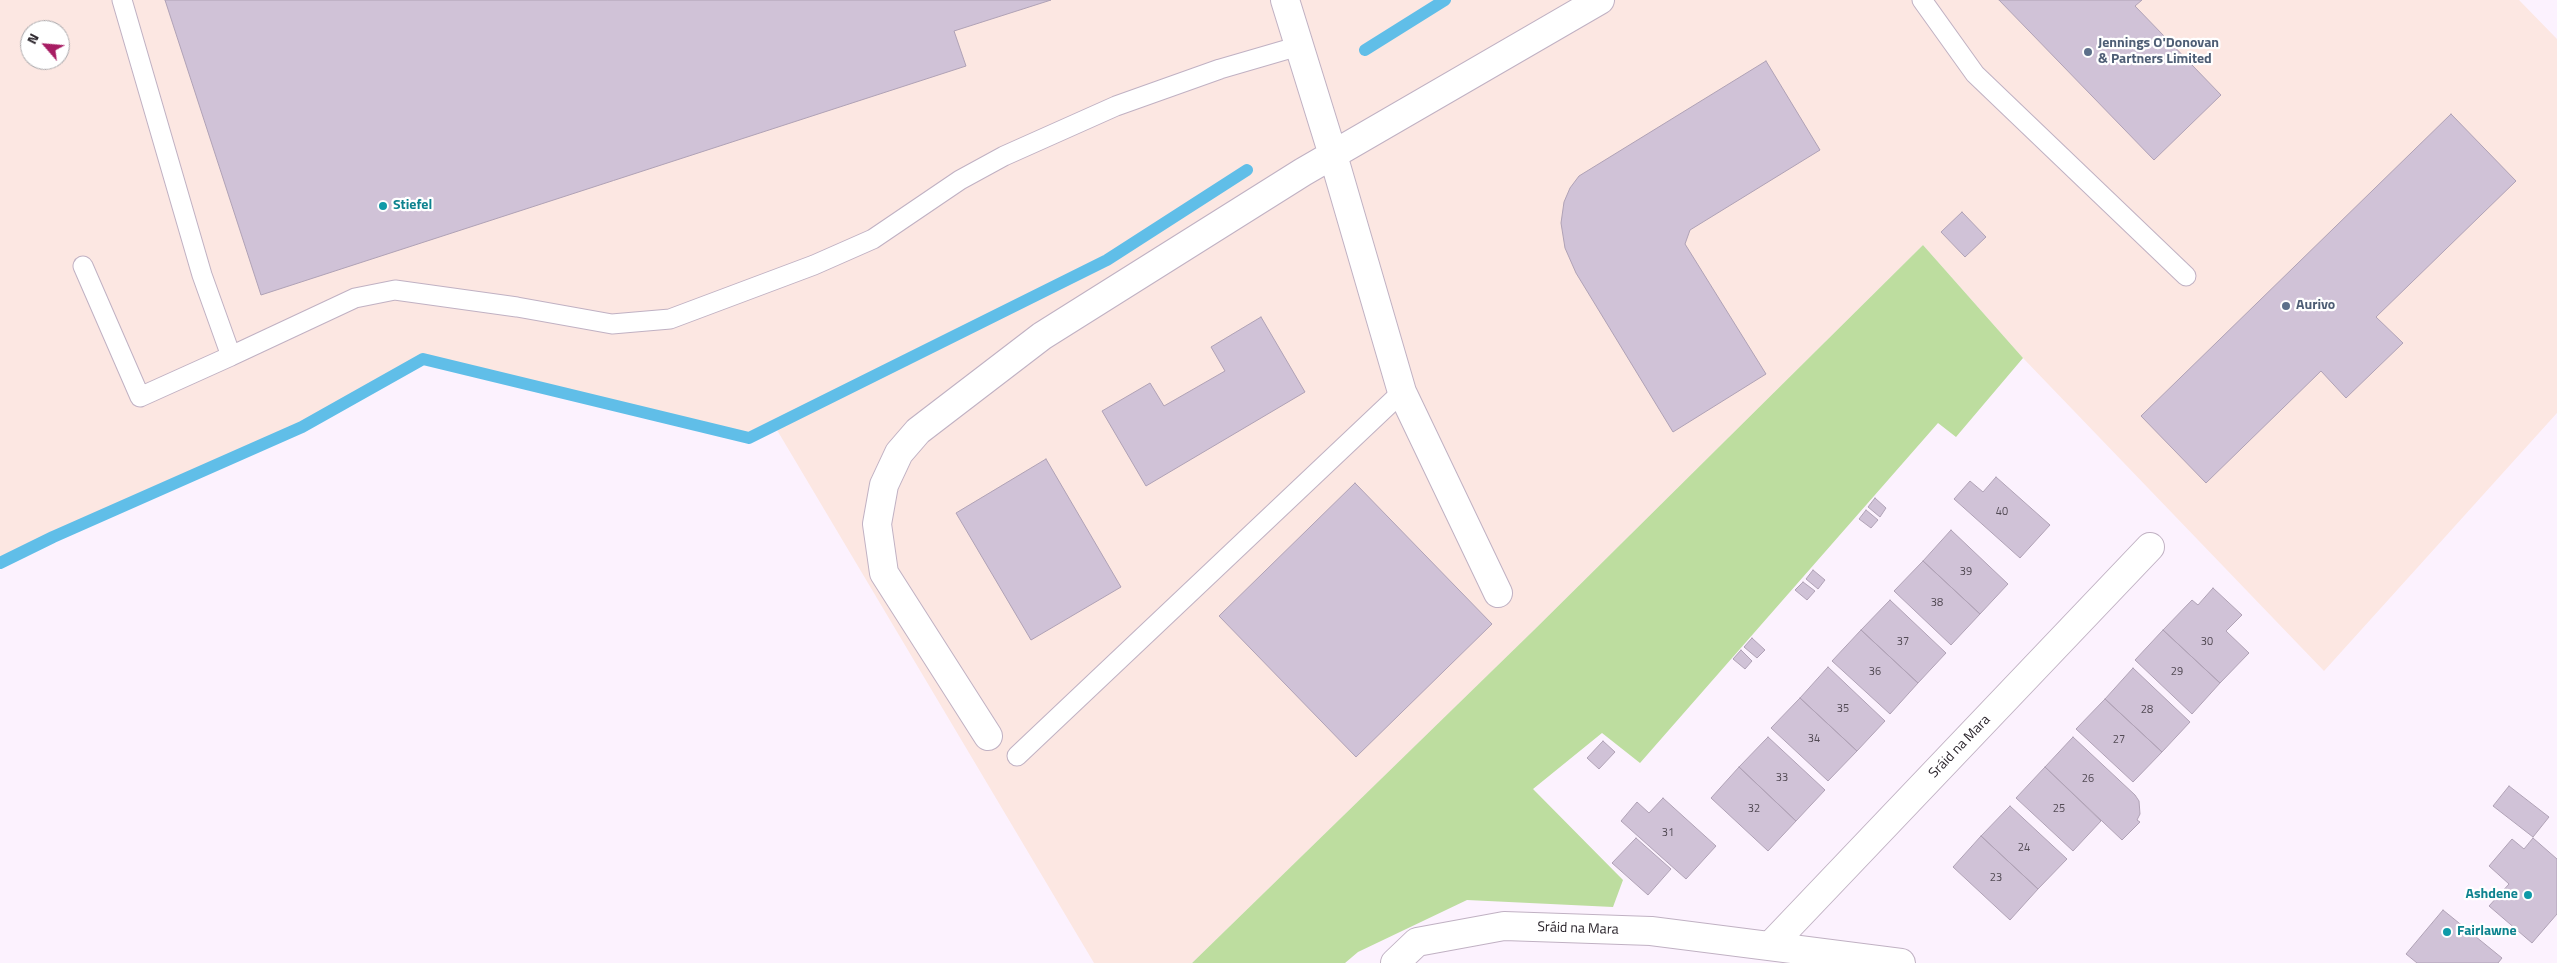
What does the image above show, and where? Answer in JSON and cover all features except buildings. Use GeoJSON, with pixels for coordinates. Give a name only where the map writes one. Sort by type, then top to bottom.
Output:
{"type":"FeatureCollection","features":[{"type":"Feature","properties":{"kind":"street"},"geometry":{"type":"LineString","coordinates":[[1285,0],[1333,155],[1402,392],[1498,593]]}},
{"type":"Feature","properties":{"kind":"street"},"geometry":{"type":"LineString","coordinates":[[988,736],[884,572],[877,524],[884,485],[898,453],[918,431],[1042,336],[1333,155],[1600,0]]}},
{"type":"Feature","properties":{"kind":"street","name":"Sráid na Mara"},"geometry":{"type":"LineString","coordinates":[[1770,946],[2150,547]]}},
{"type":"Feature","properties":{"kind":"street","name":"Sráid na Mara"},"geometry":{"type":"LineString","coordinates":[[1394,963],[1417,942],[1504,926],[1651,931],[1901,963]]}},
{"type":"Feature","properties":{"kind":"lane"},"geometry":{"type":"LineString","coordinates":[[122,0],[202,275],[231,356]]}},
{"type":"Feature","properties":{"kind":"lane"},"geometry":{"type":"LineString","coordinates":[[1922,0],[1975,74],[2186,276]]}},
{"type":"Feature","properties":{"kind":"lane"},"geometry":{"type":"LineString","coordinates":[[83,266],[140,397],[355,298],[395,290],[517,307],[612,324],[670,319],[814,265],[873,239],[960,180],[1004,156],[1116,106],[1220,70],[1299,46]]}},
{"type":"Feature","properties":{"kind":"lane"},"geometry":{"type":"LineString","coordinates":[[1017,756],[1402,392]]}},
{"type":"Feature","properties":{"kind":"shaded area"},"geometry":{"type":"Polygon","coordinates":[[[0,0],[2519,0],[2557,39],[2557,413],[2324,671],[2023,358],[1923,245],[1534,630],[1192,963],[1094,963],[774,425],[749,438],[423,359],[301,427],[53,537],[0,563],[0,0]]]}},
{"type":"Feature","properties":{"kind":"green space"},"geometry":{"type":"Polygon","coordinates":[[[1923,245],[2023,358],[1956,437],[1938,423],[1640,763],[1602,733],[1533,789],[1623,880],[1613,907],[1467,900],[1358,952],[1345,963],[1192,963],[1534,630],[1923,245]]]}},
{"type":"Feature","properties":{"kind":"waterway"},"geometry":{"type":"LineString","coordinates":[[1365,50],[1445,0]]}},
{"type":"Feature","properties":{"kind":"waterway"},"geometry":{"type":"LineString","coordinates":[[0,563],[53,537],[302,427],[423,359],[749,438],[1107,260],[1247,170]]}},
{"type":"Feature","properties":{"kind":"place","name":"Jennings O'Donovan & Partners Limited"},"geometry":{"type":"Point","coordinates":[2088,52]}},
{"type":"Feature","properties":{"kind":"place","name":"Stiefel"},"geometry":{"type":"Point","coordinates":[383,206]}},
{"type":"Feature","properties":{"kind":"place","name":"Aurivo"},"geometry":{"type":"Point","coordinates":[2286,306]}},
{"type":"Feature","properties":{"kind":"place","name":"Ashdene"},"geometry":{"type":"Point","coordinates":[2528,895]}},
{"type":"Feature","properties":{"kind":"place","name":"Fairlawne"},"geometry":{"type":"Point","coordinates":[2447,932]}}]}
